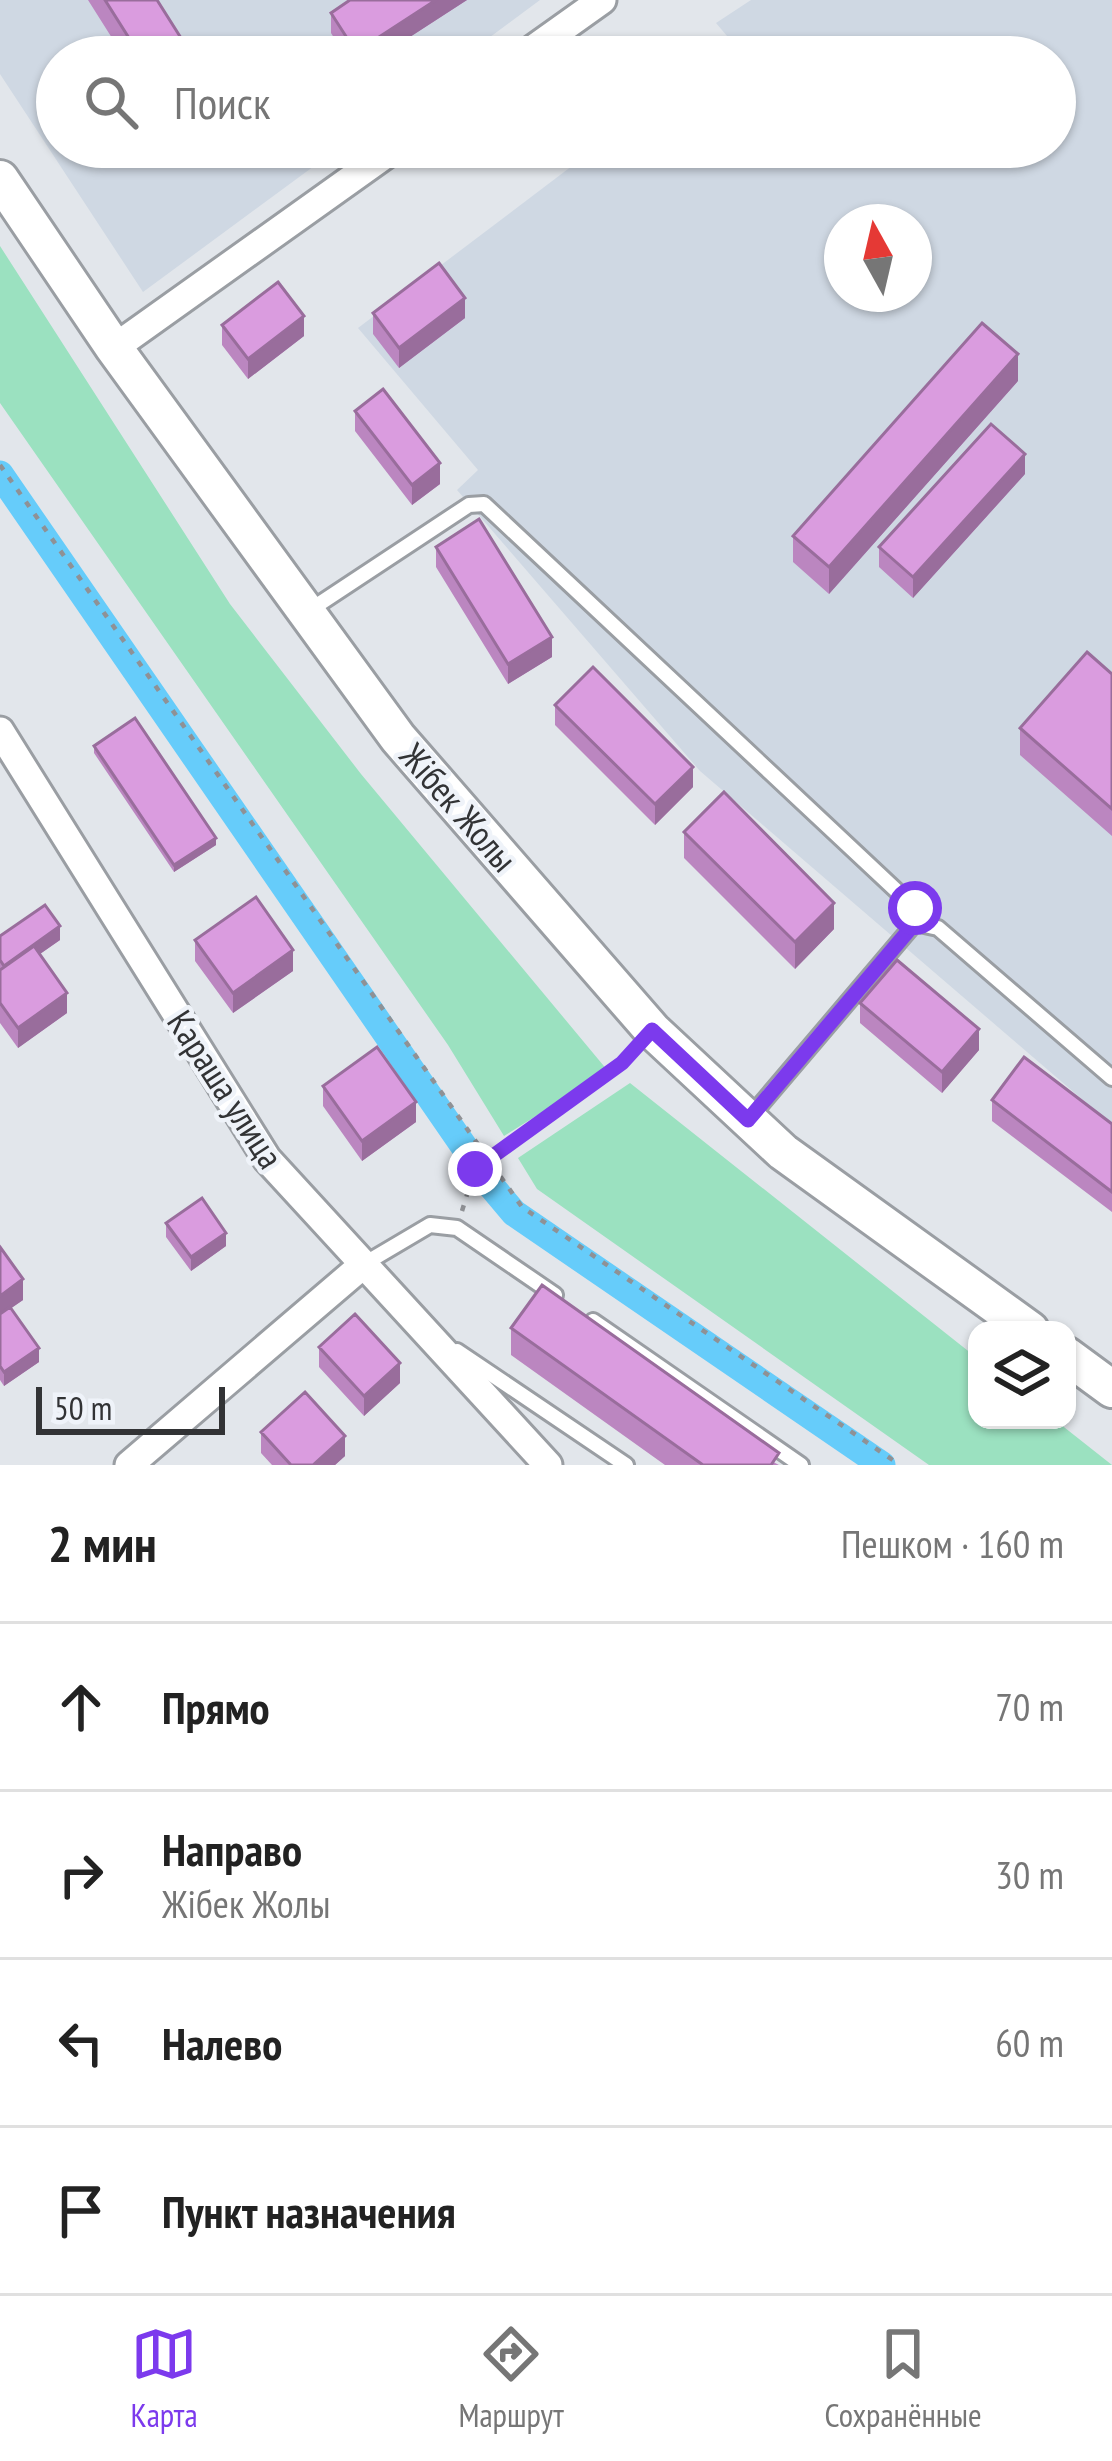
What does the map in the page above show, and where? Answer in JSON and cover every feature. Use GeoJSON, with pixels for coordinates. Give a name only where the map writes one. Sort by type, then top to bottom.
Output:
{"type":"FeatureCollection","features":[{"type":"Feature","properties":{"kind":"main road","name":"Жібек Жолы"},"geometry":{"type":"LineString","coordinates":[[0,178],[115,348],[398,738],[652,1030],[783,1153],[1017,1321]]}},
{"type":"Feature","properties":{"kind":"main road"},"geometry":{"type":"LineString","coordinates":[[1076,1363],[1112,1389]]}},
{"type":"Feature","properties":{"kind":"street"},"geometry":{"type":"LineString","coordinates":[[551,36],[602,0]]}},
{"type":"Feature","properties":{"kind":"street"},"geometry":{"type":"LineString","coordinates":[[115,348],[367,168]]}},
{"type":"Feature","properties":{"kind":"street","name":"Караша улица"},"geometry":{"type":"LineString","coordinates":[[0,730],[267,1159],[548,1465]]}},
{"type":"Feature","properties":{"kind":"street"},"geometry":{"type":"LineString","coordinates":[[129,1465],[364,1264]]}},
{"type":"Feature","properties":{"kind":"lane"},"geometry":{"type":"LineString","coordinates":[[307,612],[469,505],[484,504],[906,897],[915,908],[915,923],[748,1120]]}},
{"type":"Feature","properties":{"kind":"lane"},"geometry":{"type":"LineString","coordinates":[[915,923],[938,928],[1112,1078]]}},
{"type":"Feature","properties":{"kind":"lane"},"geometry":{"type":"LineString","coordinates":[[364,1264],[430,1225],[457,1228],[801,1465]]}},
{"type":"Feature","properties":{"kind":"lane"},"geometry":{"type":"LineString","coordinates":[[423,1328],[626,1465]]}},
{"type":"Feature","properties":{"kind":"path"},"geometry":{"type":"LineString","coordinates":[[0,465],[522,1207],[900,1465]]}},
{"type":"Feature","properties":{"kind":"path"},"geometry":{"type":"LineString","coordinates":[[457,1228],[475,1169],[622,1063],[652,1030]]}},
{"type":"Feature","properties":{"kind":"shaded area"},"geometry":{"type":"Polygon","coordinates":[[[0,0],[540,0],[491,36],[36,36],[36,129],[0,74],[0,0]]]}},
{"type":"Feature","properties":{"kind":"shaded area"},"geometry":{"type":"Polygon","coordinates":[[[751,0],[1112,0],[1112,1125],[700,771],[457,490],[478,470],[358,328],[569,168],[1076,168],[1076,36],[727,36],[716,23],[751,0]]]}},
{"type":"Feature","properties":{"kind":"shaded area"},"geometry":{"type":"Polygon","coordinates":[[[62,168],[311,168],[143,292],[62,168]]]}},
{"type":"Feature","properties":{"kind":"green space"},"geometry":{"type":"Polygon","coordinates":[[[0,246],[230,604],[361,774],[608,1071],[504,1136],[448,1045],[0,403],[0,246]]]}},
{"type":"Feature","properties":{"kind":"green space"},"geometry":{"type":"Polygon","coordinates":[[[630,1083],[968,1351],[968,1429],[1066,1429],[1112,1465],[929,1465],[537,1189],[518,1158],[630,1083]]]}},
{"type":"Feature","properties":{"kind":"building"},"geometry":{"type":"Polygon","coordinates":[[[105,0],[157,0],[180,36],[128,36],[105,0]]]}},
{"type":"Feature","properties":{"kind":"building"},"geometry":{"type":"Polygon","coordinates":[[[350,0],[436,0],[381,36],[346,36],[331,13],[350,0]]]}},
{"type":"Feature","properties":{"kind":"building"},"geometry":{"type":"Polygon","coordinates":[[[439,263],[465,298],[399,348],[373,313],[439,263]]]}},
{"type":"Feature","properties":{"kind":"building"},"geometry":{"type":"Polygon","coordinates":[[[278,282],[304,316],[248,359],[222,325],[278,282]]]}},
{"type":"Feature","properties":{"kind":"building"},"geometry":{"type":"Polygon","coordinates":[[[982,323],[1018,354],[829,567],[793,536],[982,323]]]}},
{"type":"Feature","properties":{"kind":"building"},"geometry":{"type":"Polygon","coordinates":[[[383,389],[440,463],[412,485],[355,411],[383,389]]]}},
{"type":"Feature","properties":{"kind":"building"},"geometry":{"type":"Polygon","coordinates":[[[991,424],[1025,454],[913,577],[879,547],[991,424]]]}},
{"type":"Feature","properties":{"kind":"building"},"geometry":{"type":"Polygon","coordinates":[[[479,519],[552,637],[508,664],[436,547],[479,519]]]}},
{"type":"Feature","properties":{"kind":"building"},"geometry":{"type":"Polygon","coordinates":[[[1087,652],[1112,674],[1112,809],[1020,728],[1087,652]]]}},
{"type":"Feature","properties":{"kind":"building"},"geometry":{"type":"Polygon","coordinates":[[[593,667],[693,767],[655,804],[555,705],[593,667]]]}},
{"type":"Feature","properties":{"kind":"building"},"geometry":{"type":"Polygon","coordinates":[[[135,718],[216,838],[174,865],[94,746],[135,718]]]}},
{"type":"Feature","properties":{"kind":"building"},"geometry":{"type":"Polygon","coordinates":[[[724,792],[834,903],[795,942],[684,832],[724,792]]]}},
{"type":"Feature","properties":{"kind":"building"},"geometry":{"type":"Polygon","coordinates":[[[256,897],[293,950],[233,993],[195,940],[256,897]]]}},
{"type":"Feature","properties":{"kind":"building"},"geometry":{"type":"Polygon","coordinates":[[[45,905],[60,926],[4,966],[0,936],[45,905]]]}},
{"type":"Feature","properties":{"kind":"building"},"geometry":{"type":"Polygon","coordinates":[[[34,946],[67,993],[18,1028],[0,1003],[0,970],[34,946]]]}},
{"type":"Feature","properties":{"kind":"building"},"geometry":{"type":"Polygon","coordinates":[[[897,960],[979,1029],[942,1072],[860,1003],[897,960]]]}},
{"type":"Feature","properties":{"kind":"building"},"geometry":{"type":"Polygon","coordinates":[[[377,1047],[416,1102],[362,1141],[323,1086],[377,1047]]]}},
{"type":"Feature","properties":{"kind":"building"},"geometry":{"type":"Polygon","coordinates":[[[1024,1057],[1112,1124],[1112,1192],[992,1100],[1024,1057]]]}},
{"type":"Feature","properties":{"kind":"building"},"geometry":{"type":"Polygon","coordinates":[[[202,1198],[226,1233],[191,1257],[166,1223],[202,1198]]]}},
{"type":"Feature","properties":{"kind":"building"},"geometry":{"type":"Polygon","coordinates":[[[0,1247],[23,1279],[0,1296],[0,1247]]]}},
{"type":"Feature","properties":{"kind":"building"},"geometry":{"type":"Polygon","coordinates":[[[542,1285],[779,1453],[771,1465],[703,1465],[511,1328],[542,1285]]]}},
{"type":"Feature","properties":{"kind":"building"},"geometry":{"type":"Polygon","coordinates":[[[10,1307],[39,1348],[4,1372],[0,1314],[10,1307]]]}},
{"type":"Feature","properties":{"kind":"building"},"geometry":{"type":"Polygon","coordinates":[[[355,1314],[400,1363],[364,1396],[319,1347],[355,1314]]]}},
{"type":"Feature","properties":{"kind":"building"},"geometry":{"type":"Polygon","coordinates":[[[305,1392],[345,1436],[313,1465],[291,1465],[261,1432],[305,1392]]]}},
{"type":"Feature","properties":{"kind":"waterway"},"geometry":{"type":"LineString","coordinates":[[0,474],[474,1161]]}},
{"type":"Feature","properties":{"kind":"waterway"},"geometry":{"type":"LineString","coordinates":[[482,1175],[514,1213],[882,1465]]}},
{"type":"Feature","properties":{"kind":"route"},"geometry":{"type":"LineString","coordinates":[[475,1169],[622,1063],[652,1030],[748,1120],[915,923],[915,908]]}}]}
